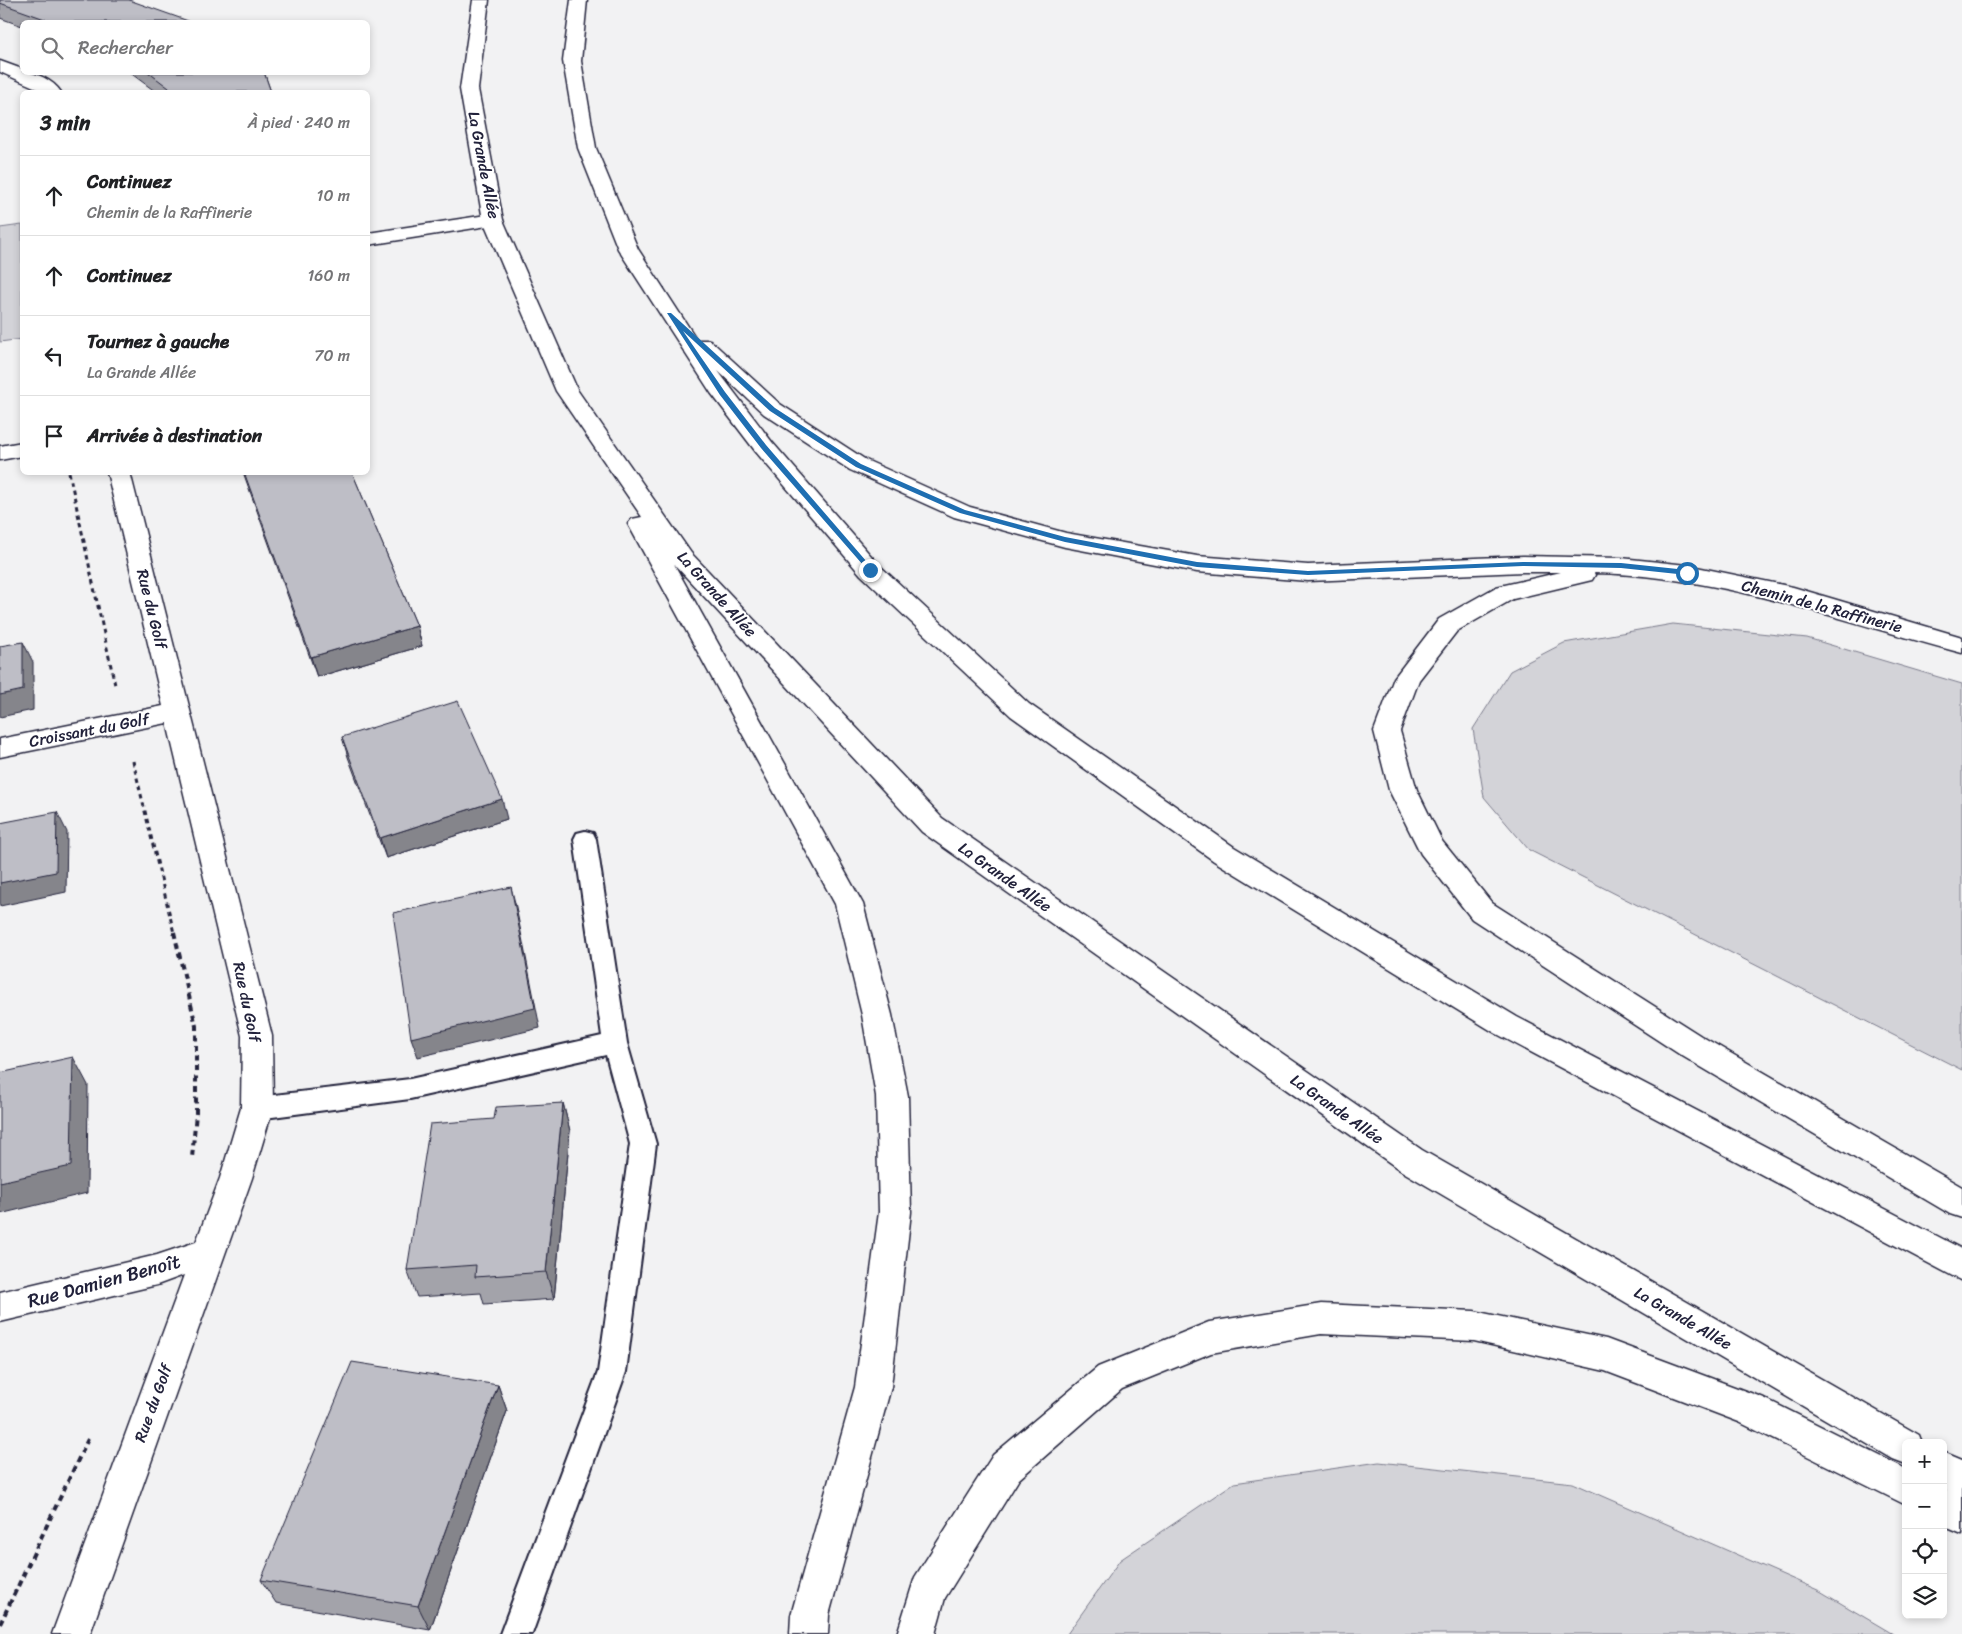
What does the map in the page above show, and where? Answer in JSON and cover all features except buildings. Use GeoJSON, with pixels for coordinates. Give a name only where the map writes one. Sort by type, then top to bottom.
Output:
{"type":"FeatureCollection","features":[{"type":"Feature","properties":{"kind":"street","name":"La Grande Allée"},"geometry":{"type":"LineString","coordinates":[[481,0],[469,89],[493,220],[567,392],[682,558],[932,825],[1411,1160],[1902,1446]]}},
{"type":"Feature","properties":{"kind":"street"},"geometry":{"type":"LineString","coordinates":[[579,0],[572,61],[587,148],[628,249],[722,394],[764,447],[870,570],[1020,710],[1224,854],[1506,1025],[1962,1266]]}},
{"type":"Feature","properties":{"kind":"street"},"geometry":{"type":"LineString","coordinates":[[0,66],[20,74]]}},
{"type":"Feature","properties":{"kind":"street"},"geometry":{"type":"LineString","coordinates":[[21,75],[40,83],[49,90]]}},
{"type":"Feature","properties":{"kind":"street"},"geometry":{"type":"LineString","coordinates":[[370,239],[493,220]]}},
{"type":"Feature","properties":{"kind":"street"},"geometry":{"type":"LineString","coordinates":[[669,315],[772,409],[858,465],[962,512],[1065,540],[1197,564],[1308,573],[1523,564],[1621,566]]}},
{"type":"Feature","properties":{"kind":"street"},"geometry":{"type":"LineString","coordinates":[[567,392],[849,904],[877,1016],[892,1096],[895,1212],[873,1387],[810,1615],[809,1634]]}},
{"type":"Feature","properties":{"kind":"street"},"geometry":{"type":"LineString","coordinates":[[0,453],[20,449]]}},
{"type":"Feature","properties":{"kind":"street","name":"Rue du Golf"},"geometry":{"type":"LineString","coordinates":[[72,1634],[236,1178],[256,1108],[257,1036],[119,475]]}},
{"type":"Feature","properties":{"kind":"street"},"geometry":{"type":"LineString","coordinates":[[1621,566],[1505,594],[1448,625],[1407,678],[1387,732],[1403,790],[1430,847],[1482,911],[1690,1045],[1962,1204]]}},
{"type":"Feature","properties":{"kind":"street","name":"Chemin de la Raffinerie"},"geometry":{"type":"LineString","coordinates":[[1621,566],[1687,573],[1793,595],[1962,645]]}},
{"type":"Feature","properties":{"kind":"street","name":"Croissant du Golf"},"geometry":{"type":"LineString","coordinates":[[0,748],[178,712]]}},
{"type":"Feature","properties":{"kind":"street","name":"Rue Damien Benoît"},"geometry":{"type":"LineString","coordinates":[[0,1307],[157,1270],[208,1252]]}},
{"type":"Feature","properties":{"kind":"street"},"geometry":{"type":"LineString","coordinates":[[916,1634],[928,1590],[1006,1468],[1110,1378],[1209,1338],[1321,1319],[1474,1326],[1606,1355],[1751,1410],[1902,1486]]}},
{"type":"Feature","properties":{"kind":"street"},"geometry":{"type":"LineString","coordinates":[[1947,1471],[1962,1480]]}},
{"type":"Feature","properties":{"kind":"street"},"geometry":{"type":"LineString","coordinates":[[1947,1509],[1962,1516]]}},
{"type":"Feature","properties":{"kind":"lane"},"geometry":{"type":"LineString","coordinates":[[516,1634],[612,1372],[642,1144],[615,1043],[585,839]]}},
{"type":"Feature","properties":{"kind":"lane"},"geometry":{"type":"LineString","coordinates":[[256,1108],[410,1089],[615,1043]]}},
{"type":"Feature","properties":{"kind":"path"},"geometry":{"type":"LineString","coordinates":[[70,475],[124,723],[196,1026],[196,1114],[192,1162]]}},
{"type":"Feature","properties":{"kind":"path"},"geometry":{"type":"LineString","coordinates":[[0,1624],[92,1430]]}},
{"type":"Feature","properties":{"kind":"shaded area"},"geometry":{"type":"Polygon","coordinates":[[[20,225],[20,339],[0,342],[0,228],[20,225]]]}},
{"type":"Feature","properties":{"kind":"shaded area"},"geometry":{"type":"Polygon","coordinates":[[[1673,624],[1807,638],[1962,684],[1962,1070],[1529,850],[1484,797],[1473,729],[1510,671],[1564,643],[1673,624]]]}},
{"type":"Feature","properties":{"kind":"shaded area"},"geometry":{"type":"Polygon","coordinates":[[[1379,1462],[1573,1483],[1820,1591],[1893,1634],[1067,1634],[1120,1560],[1234,1483],[1379,1462]]]}},
{"type":"Feature","properties":{"kind":"route"},"geometry":{"type":"LineString","coordinates":[[870,570],[764,447],[722,394],[669,315],[772,409],[858,465],[962,512],[1065,540],[1197,564],[1308,573],[1523,564],[1621,566],[1687,573]]}}]}
